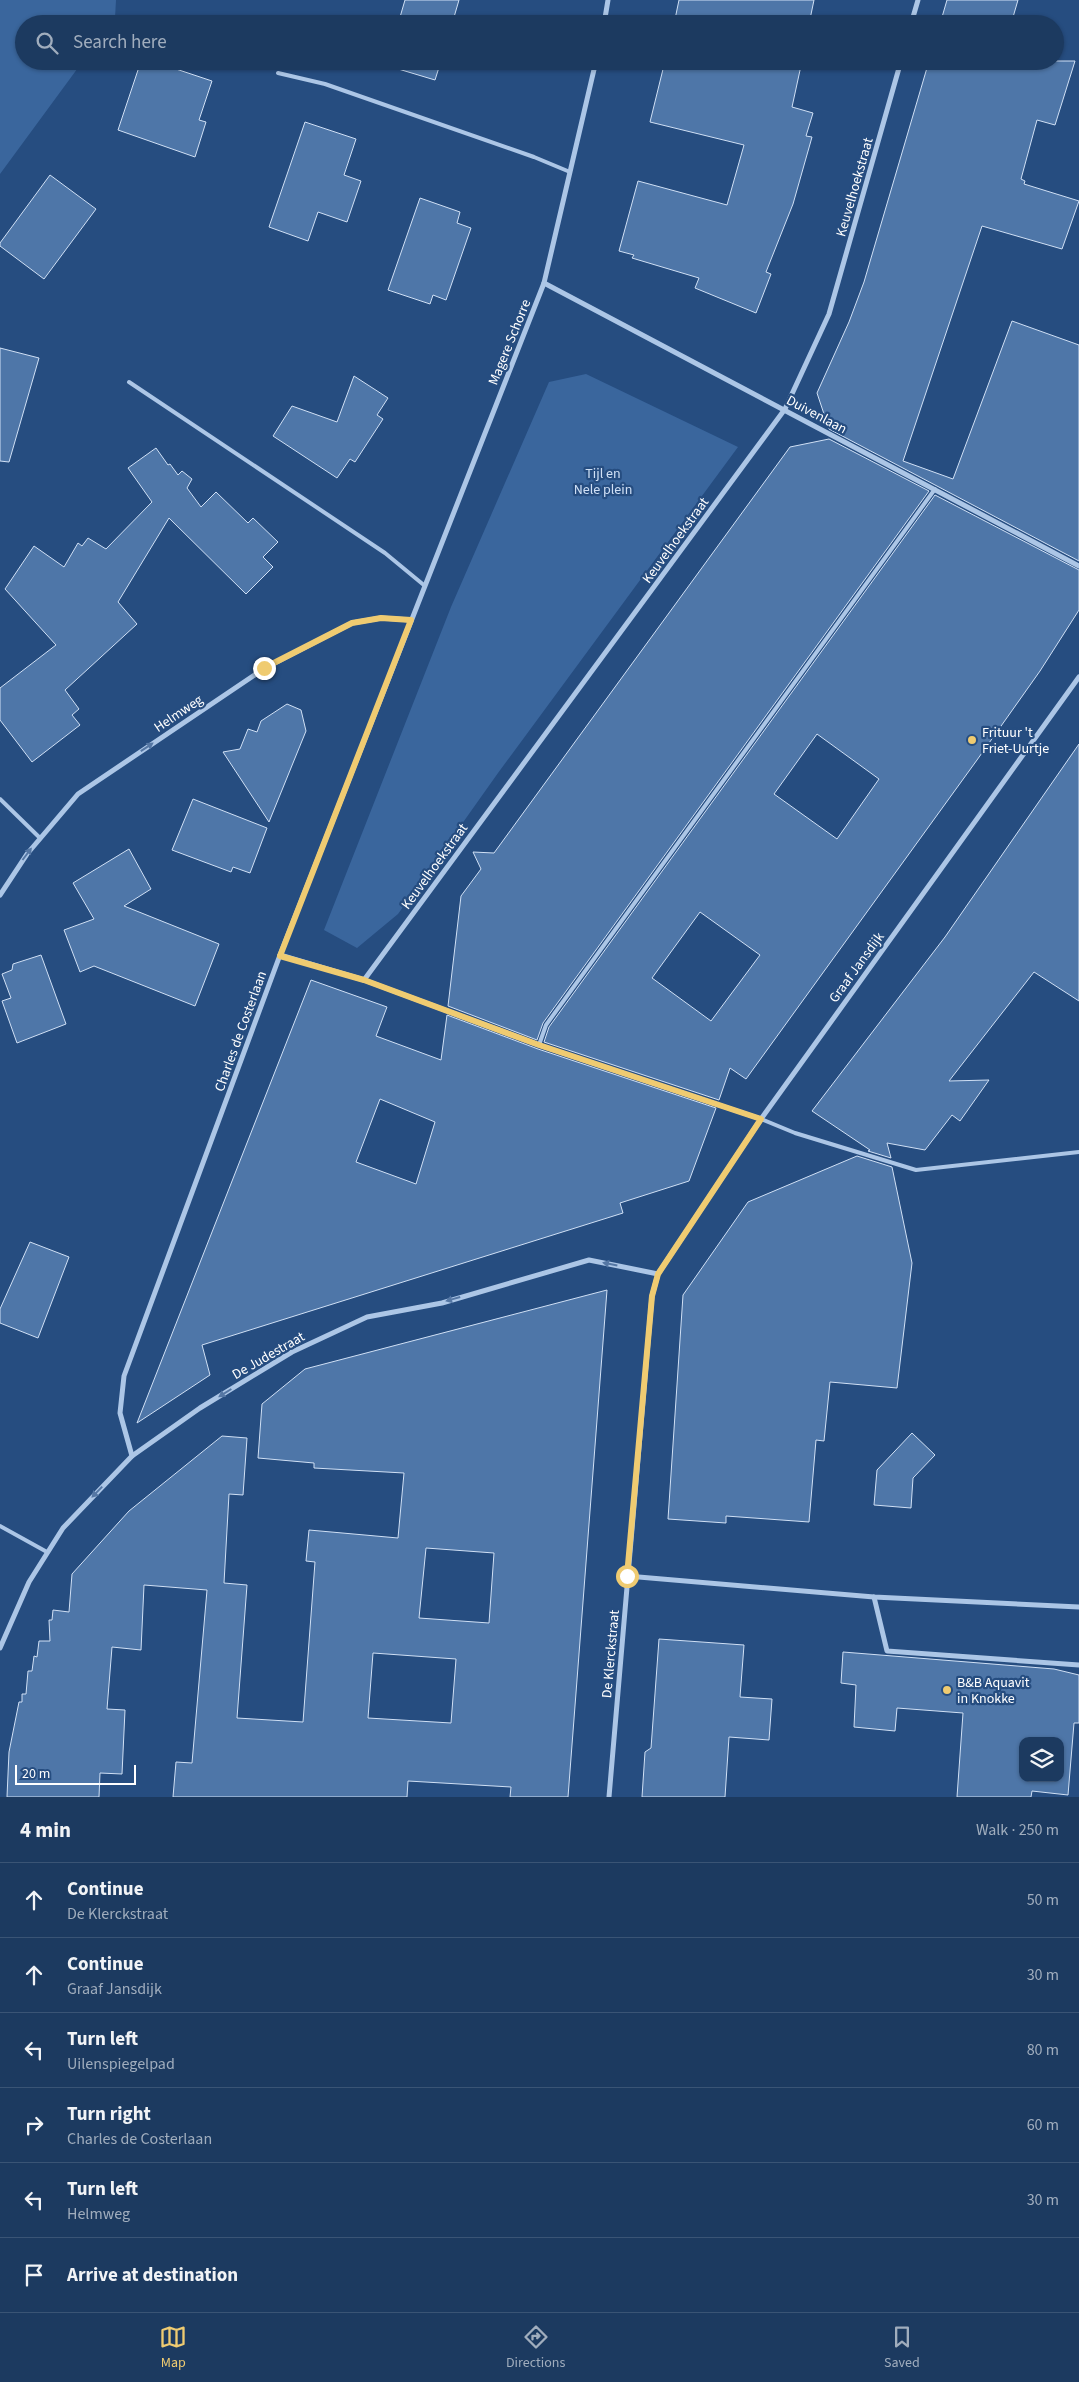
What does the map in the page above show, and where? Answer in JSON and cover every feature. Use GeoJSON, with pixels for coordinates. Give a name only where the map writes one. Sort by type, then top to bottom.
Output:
{"type":"FeatureCollection","features":[{"type":"Feature","properties":{"kind":"street"},"geometry":{"type":"LineString","coordinates":[[606,15],[608,0]]}},
{"type":"Feature","properties":{"kind":"street"},"geometry":{"type":"LineString","coordinates":[[914,15],[918,0]]}},
{"type":"Feature","properties":{"kind":"street","name":"Magere Schorre"},"geometry":{"type":"LineString","coordinates":[[411,620],[544,283],[594,70]]}},
{"type":"Feature","properties":{"kind":"street","name":"Keuvelhoekstraat"},"geometry":{"type":"LineString","coordinates":[[364,980],[785,410],[829,314],[898,70]]}},
{"type":"Feature","properties":{"kind":"street","name":"Duivenlaan"},"geometry":{"type":"LineString","coordinates":[[544,283],[1079,566]]}},
{"type":"Feature","properties":{"kind":"street","name":"Helmweg"},"geometry":{"type":"LineString","coordinates":[[0,895],[40,838],[78,794],[264,668],[352,623],[381,618],[411,620]]}},
{"type":"Feature","properties":{"kind":"street","name":"Charles de Costerlaan"},"geometry":{"type":"LineString","coordinates":[[132,1456],[120,1413],[124,1376],[280,956],[411,620]]}},
{"type":"Feature","properties":{"kind":"street","name":"Graaf Jansdijk"},"geometry":{"type":"LineString","coordinates":[[658,1274],[761,1119],[1079,677]]}},
{"type":"Feature","properties":{"kind":"street"},"geometry":{"type":"LineString","coordinates":[[280,956],[364,980],[539,1045],[761,1119]]}},
{"type":"Feature","properties":{"kind":"street","name":"De Judestraat"},"geometry":{"type":"LineString","coordinates":[[0,1648],[29,1582],[63,1528],[132,1456],[200,1408],[292,1352],[367,1317],[442,1303],[589,1260],[658,1274]]}},
{"type":"Feature","properties":{"kind":"street","name":"De Klerckstraat"},"geometry":{"type":"LineString","coordinates":[[609,1797],[652,1296],[658,1274]]}},
{"type":"Feature","properties":{"kind":"street"},"geometry":{"type":"LineString","coordinates":[[627,1576],[874,1596],[1079,1606]]}},
{"type":"Feature","properties":{"kind":"street"},"geometry":{"type":"LineString","coordinates":[[874,1596],[887,1651],[1079,1665]]}},
{"type":"Feature","properties":{"kind":"lane"},"geometry":{"type":"LineString","coordinates":[[278,73],[325,84],[534,157],[570,172]]}},
{"type":"Feature","properties":{"kind":"lane"},"geometry":{"type":"LineString","coordinates":[[129,382],[385,553],[425,586]]}},
{"type":"Feature","properties":{"kind":"lane"},"geometry":{"type":"LineString","coordinates":[[539,1045],[546,1025],[936,489]]}},
{"type":"Feature","properties":{"kind":"lane"},"geometry":{"type":"LineString","coordinates":[[0,799],[40,838]]}},
{"type":"Feature","properties":{"kind":"lane"},"geometry":{"type":"LineString","coordinates":[[761,1119],[795,1133],[916,1170],[1079,1152]]}},
{"type":"Feature","properties":{"kind":"lane"},"geometry":{"type":"LineString","coordinates":[[0,1526],[47,1552]]}},
{"type":"Feature","properties":{"kind":"green space"},"geometry":{"type":"Polygon","coordinates":[[[0,0],[116,0],[115,15],[15,15],[15,70],[76,70],[0,174],[0,0]]]}},
{"type":"Feature","properties":{"kind":"green space","name":"Tijl en Nele plein"},"geometry":{"type":"Polygon","coordinates":[[[586,374],[738,447],[498,773],[398,914],[357,948],[324,930],[451,607],[549,382],[586,374]]]}},
{"type":"Feature","properties":{"kind":"building"},"geometry":{"type":"Polygon","coordinates":[[[405,0],[459,0],[455,15],[401,15],[405,0]]]}},
{"type":"Feature","properties":{"kind":"building"},"geometry":{"type":"Polygon","coordinates":[[[679,0],[814,0],[811,15],[676,15],[679,0]]]}},
{"type":"Feature","properties":{"kind":"building"},"geometry":{"type":"Polygon","coordinates":[[[947,0],[1018,0],[1014,15],[943,15],[947,0]]]}},
{"type":"Feature","properties":{"kind":"building"},"geometry":{"type":"Polygon","coordinates":[[[1064,61],[1075,61],[1055,125],[1037,120],[1021,179],[1025,181],[1024,184],[1079,201],[1062,249],[982,226],[903,461],[953,479],[1012,321],[1079,345],[1079,561],[829,429],[817,393],[849,322],[864,282],[926,70],[1064,70],[1064,61]]]}},
{"type":"Feature","properties":{"kind":"building"},"geometry":{"type":"Polygon","coordinates":[[[138,70],[179,70],[212,81],[199,120],[206,122],[195,157],[118,130],[138,70]]]}},
{"type":"Feature","properties":{"kind":"building"},"geometry":{"type":"Polygon","coordinates":[[[402,70],[438,70],[435,80],[402,70]]]}},
{"type":"Feature","properties":{"kind":"building"},"geometry":{"type":"Polygon","coordinates":[[[663,70],[800,70],[792,107],[813,113],[806,136],[812,137],[793,204],[766,272],[771,274],[756,313],[695,288],[699,278],[632,258],[634,255],[619,251],[638,181],[727,205],[744,145],[650,122],[663,70]]]}},
{"type":"Feature","properties":{"kind":"building"},"geometry":{"type":"Polygon","coordinates":[[[305,122],[356,139],[344,175],[361,181],[347,222],[318,212],[308,241],[269,227],[305,122]]]}},
{"type":"Feature","properties":{"kind":"building"},"geometry":{"type":"Polygon","coordinates":[[[50,175],[96,209],[44,279],[0,246],[0,243],[50,175]]]}},
{"type":"Feature","properties":{"kind":"building"},"geometry":{"type":"Polygon","coordinates":[[[420,198],[460,212],[457,223],[471,228],[446,300],[433,295],[430,304],[388,290],[420,198]]]}},
{"type":"Feature","properties":{"kind":"building"},"geometry":{"type":"Polygon","coordinates":[[[0,348],[39,358],[9,462],[0,461],[0,348]]]}},
{"type":"Feature","properties":{"kind":"building"},"geometry":{"type":"Polygon","coordinates":[[[354,376],[388,398],[377,415],[383,419],[355,462],[350,459],[337,478],[273,436],[292,406],[337,422],[354,376]]]}},
{"type":"Feature","properties":{"kind":"building"},"geometry":{"type":"Polygon","coordinates":[[[829,439],[929,491],[543,1023],[537,1040],[448,1006],[461,896],[481,869],[473,852],[494,853],[790,447],[829,439]]]}},
{"type":"Feature","properties":{"kind":"building"},"geometry":{"type":"Polygon","coordinates":[[[156,448],[178,475],[182,471],[192,479],[187,488],[201,507],[216,492],[248,523],[253,518],[278,542],[263,557],[273,567],[246,594],[169,518],[118,602],[137,624],[65,690],[79,709],[72,715],[80,725],[32,762],[0,720],[0,688],[56,645],[5,589],[34,546],[64,567],[78,543],[82,546],[88,538],[106,549],[152,502],[128,468],[156,448]]]}},
{"type":"Feature","properties":{"kind":"building"},"geometry":{"type":"Polygon","coordinates":[[[935,495],[1079,570],[1079,610],[1040,671],[746,1079],[730,1068],[719,1100],[544,1042],[549,1027],[935,495]],[[817,734],[774,794],[837,839],[879,779],[817,734]],[[700,912],[652,978],[711,1021],[760,955],[700,912]]]}},
{"type":"Feature","properties":{"kind":"building"},"geometry":{"type":"Polygon","coordinates":[[[287,704],[301,710],[306,731],[269,822],[223,752],[240,749],[248,729],[257,732],[261,721],[287,704]]]}},
{"type":"Feature","properties":{"kind":"building"},"geometry":{"type":"Polygon","coordinates":[[[1079,744],[1079,1001],[1034,972],[949,1081],[989,1080],[960,1121],[952,1115],[925,1150],[887,1143],[891,1158],[868,1151],[870,1150],[812,1111],[945,937],[1079,744]]]}},
{"type":"Feature","properties":{"kind":"building"},"geometry":{"type":"Polygon","coordinates":[[[193,799],[267,828],[250,873],[233,867],[231,872],[172,850],[193,799]]]}},
{"type":"Feature","properties":{"kind":"building"},"geometry":{"type":"Polygon","coordinates":[[[129,849],[151,889],[124,906],[219,944],[195,1006],[94,966],[80,972],[64,930],[94,919],[73,883],[129,849]]]}},
{"type":"Feature","properties":{"kind":"building"},"geometry":{"type":"Polygon","coordinates":[[[41,955],[66,1024],[17,1043],[2,1001],[11,998],[2,974],[12,970],[13,964],[41,955]]]}},
{"type":"Feature","properties":{"kind":"building"},"geometry":{"type":"Polygon","coordinates":[[[311,980],[387,1007],[376,1036],[441,1060],[447,1015],[538,1049],[716,1108],[689,1181],[620,1203],[623,1213],[202,1345],[210,1375],[137,1423],[311,980]],[[380,1099],[356,1162],[416,1184],[435,1122],[380,1099]]]}},
{"type":"Feature","properties":{"kind":"building"},"geometry":{"type":"Polygon","coordinates":[[[857,1156],[892,1167],[912,1263],[897,1388],[830,1382],[824,1441],[816,1440],[809,1522],[726,1516],[726,1523],[668,1519],[683,1295],[748,1202],[857,1156]]]}},
{"type":"Feature","properties":{"kind":"building"},"geometry":{"type":"Polygon","coordinates":[[[30,1242],[69,1257],[38,1338],[0,1323],[0,1309],[30,1242]]]}},
{"type":"Feature","properties":{"kind":"building"},"geometry":{"type":"Polygon","coordinates":[[[607,1290],[568,1797],[510,1797],[511,1787],[408,1781],[407,1797],[173,1797],[176,1762],[192,1763],[207,1590],[144,1585],[141,1650],[112,1647],[107,1709],[125,1710],[122,1774],[100,1773],[99,1797],[7,1797],[9,1752],[19,1702],[22,1702],[22,1694],[26,1694],[28,1671],[32,1671],[34,1656],[37,1657],[39,1641],[50,1641],[49,1620],[52,1620],[53,1610],[69,1612],[72,1574],[129,1511],[222,1436],[247,1438],[243,1495],[229,1494],[224,1583],[247,1585],[237,1718],[303,1722],[315,1562],[306,1561],[309,1530],[398,1538],[404,1473],[314,1468],[314,1463],[258,1458],[262,1404],[305,1369],[607,1290]],[[426,1548],[419,1618],[489,1623],[494,1553],[426,1548]],[[373,1653],[368,1718],[451,1723],[456,1659],[373,1653]]]}},
{"type":"Feature","properties":{"kind":"building"},"geometry":{"type":"Polygon","coordinates":[[[912,1433],[935,1455],[913,1478],[911,1508],[874,1505],[877,1470],[912,1433]]]}},
{"type":"Feature","properties":{"kind":"building"},"geometry":{"type":"Polygon","coordinates":[[[659,1639],[744,1645],[740,1697],[772,1699],[769,1740],[729,1737],[725,1797],[642,1797],[645,1752],[651,1748],[659,1639]]]}},
{"type":"Feature","properties":{"kind":"building"},"geometry":{"type":"Polygon","coordinates":[[[843,1652],[1054,1669],[1079,1675],[1079,1723],[1074,1723],[1068,1795],[1032,1791],[1031,1797],[957,1797],[963,1713],[897,1708],[895,1731],[854,1727],[856,1685],[841,1683],[843,1652]]]}},
{"type":"Feature","properties":{"kind":"place","name":"Frituur 't Friet-Uurtje"},"geometry":{"type":"Point","coordinates":[972,740]}},
{"type":"Feature","properties":{"kind":"place","name":"B&B Aquavit in Knokke"},"geometry":{"type":"Point","coordinates":[947,1690]}},
{"type":"Feature","properties":{"kind":"route"},"geometry":{"type":"LineString","coordinates":[[264,668],[352,623],[381,618],[411,620],[280,956],[364,980],[539,1045],[761,1119],[672,1249],[658,1274],[652,1296],[627,1576]]}}]}
